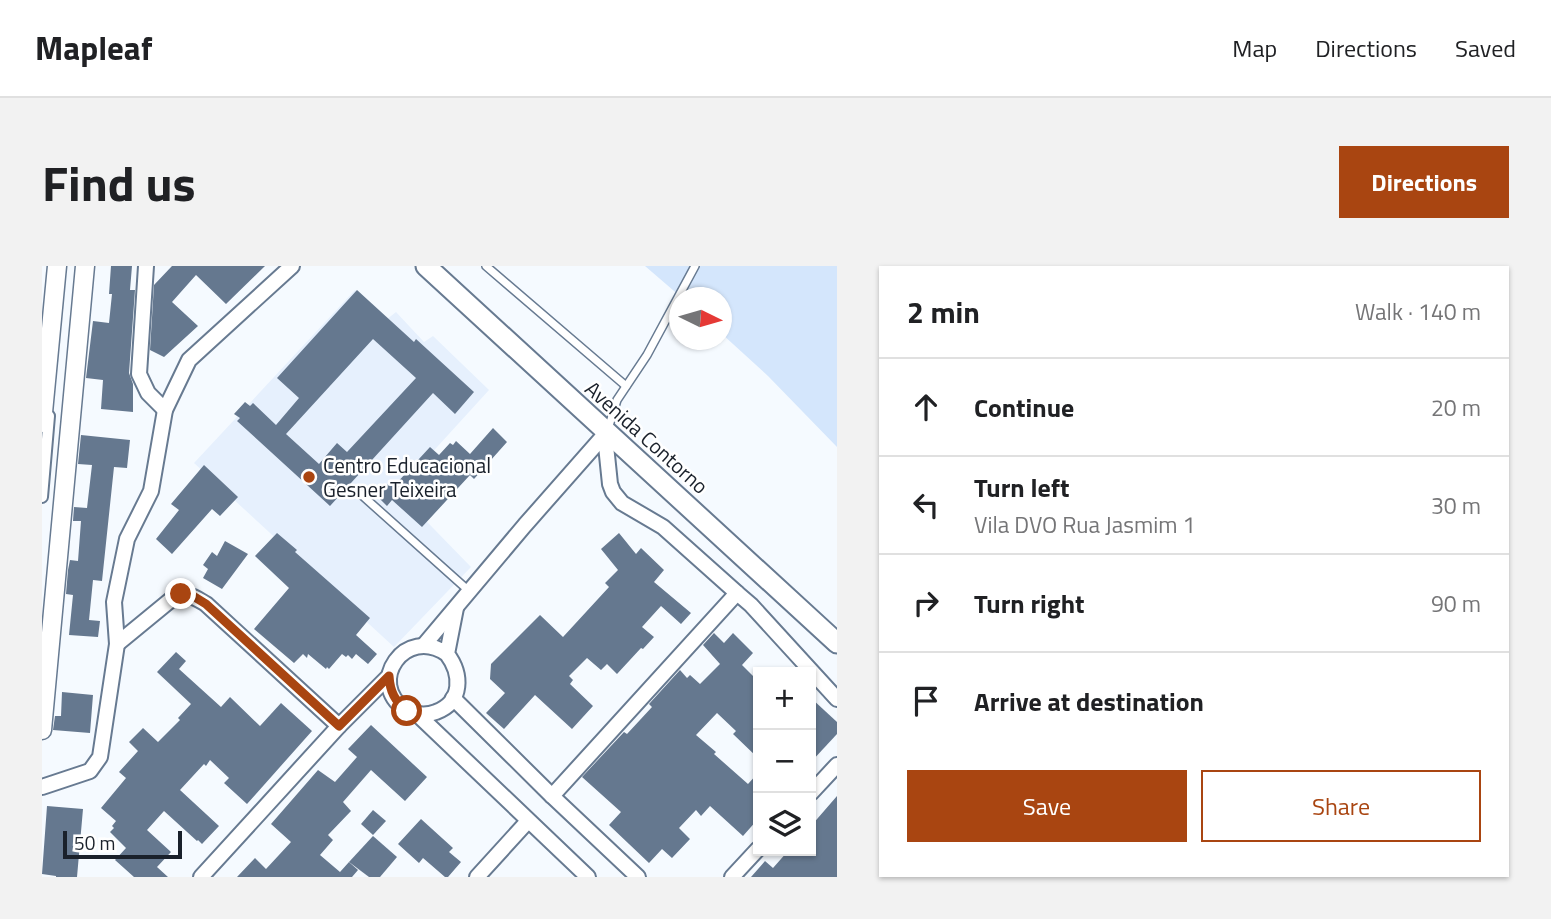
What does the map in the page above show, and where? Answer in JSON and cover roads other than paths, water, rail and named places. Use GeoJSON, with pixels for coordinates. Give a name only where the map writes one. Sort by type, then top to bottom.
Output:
{"type":"FeatureCollection","features":[{"type":"Feature","properties":{"kind":"main road","name":"Avenida Contorno"},"geometry":{"type":"LineString","coordinates":[[426,266],[606,434],[837,643]]}},
{"type":"Feature","properties":{"kind":"street"},"geometry":{"type":"LineString","coordinates":[[42,423],[57,266]]}},
{"type":"Feature","properties":{"kind":"street"},"geometry":{"type":"LineString","coordinates":[[42,497],[62,266]]}},
{"type":"Feature","properties":{"kind":"street"},"geometry":{"type":"LineString","coordinates":[[42,730],[85,266]]}},
{"type":"Feature","properties":{"kind":"street"},"geometry":{"type":"LineString","coordinates":[[146,266],[138,374],[148,393],[165,410]]}},
{"type":"Feature","properties":{"kind":"street"},"geometry":{"type":"LineString","coordinates":[[42,787],[90,771],[100,757],[117,644],[114,602],[127,539],[151,491],[165,410],[190,360],[292,266]]}},
{"type":"Feature","properties":{"kind":"street"},"geometry":{"type":"LineString","coordinates":[[424,645],[606,434]]}},
{"type":"Feature","properties":{"kind":"street"},"geometry":{"type":"LineString","coordinates":[[606,434],[610,484],[622,503],[663,527],[737,593],[837,699]]}},
{"type":"Feature","properties":{"kind":"street"},"geometry":{"type":"LineString","coordinates":[[552,796],[737,593]]}},
{"type":"Feature","properties":{"kind":"street"},"geometry":{"type":"LineString","coordinates":[[117,644],[173,598],[181,594],[193,596],[206,604],[339,726]]}},
{"type":"Feature","properties":{"kind":"street"},"geometry":{"type":"LineString","coordinates":[[447,654],[457,606]]}},
{"type":"Feature","properties":{"kind":"street"},"geometry":{"type":"LineString","coordinates":[[424,645],[440,649],[447,654],[458,675],[458,687],[446,706],[427,715],[407,711],[399,705],[393,696],[389,676],[393,664],[401,654],[424,645]]}},
{"type":"Feature","properties":{"kind":"street"},"geometry":{"type":"LineString","coordinates":[[201,877],[339,726],[389,676]]}},
{"type":"Feature","properties":{"kind":"street"},"geometry":{"type":"LineString","coordinates":[[453,698],[638,877]]}},
{"type":"Feature","properties":{"kind":"street"},"geometry":{"type":"LineString","coordinates":[[417,714],[587,877]]}},
{"type":"Feature","properties":{"kind":"street"},"geometry":{"type":"LineString","coordinates":[[816,788],[837,765]]}},
{"type":"Feature","properties":{"kind":"street"},"geometry":{"type":"LineString","coordinates":[[477,877],[528,821]]}},
{"type":"Feature","properties":{"kind":"street"},"geometry":{"type":"LineString","coordinates":[[732,877],[753,854]]}},
{"type":"Feature","properties":{"kind":"lane"},"geometry":{"type":"LineString","coordinates":[[485,266],[626,386]]}},
{"type":"Feature","properties":{"kind":"lane"},"geometry":{"type":"LineString","coordinates":[[606,434],[617,400],[647,355],[695,266]]}},
{"type":"Feature","properties":{"kind":"lane"},"geometry":{"type":"LineString","coordinates":[[355,489],[470,591]]}},
{"type":"Feature","properties":{"kind":"place","name":"Centro Educacional Gesner Teixeira"},"geometry":{"type":"Point","coordinates":[309,477]}}]}
